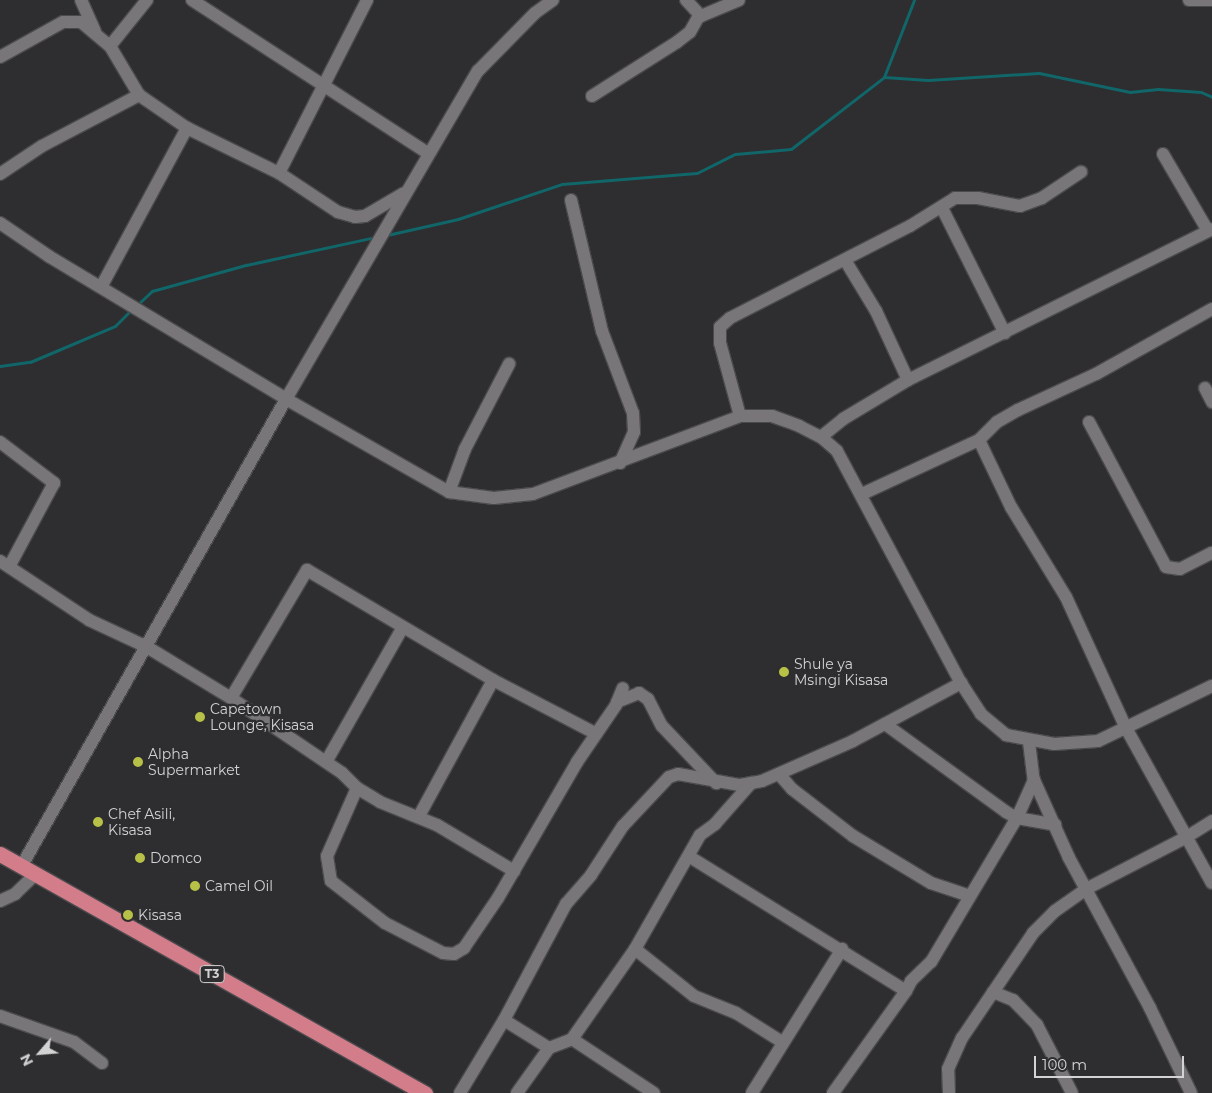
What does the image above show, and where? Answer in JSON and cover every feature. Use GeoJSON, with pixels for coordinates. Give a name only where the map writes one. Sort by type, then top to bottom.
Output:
{"type":"FeatureCollection","features":[{"type":"Feature","properties":{"kind":"highway","name":"T3"},"geometry":{"type":"LineString","coordinates":[[0,854],[20,867],[425,1093]]}},
{"type":"Feature","properties":{"kind":"street"},"geometry":{"type":"LineString","coordinates":[[80,0],[98,38]]}},
{"type":"Feature","properties":{"kind":"street"},"geometry":{"type":"LineString","coordinates":[[110,46],[147,0]]}},
{"type":"Feature","properties":{"kind":"street"},"geometry":{"type":"LineString","coordinates":[[192,0],[428,153]]}},
{"type":"Feature","properties":{"kind":"street"},"geometry":{"type":"LineString","coordinates":[[279,173],[325,88],[367,0]]}},
{"type":"Feature","properties":{"kind":"street"},"geometry":{"type":"LineString","coordinates":[[20,867],[147,647],[286,399],[378,245],[428,153],[478,71],[529,18],[553,0]]}},
{"type":"Feature","properties":{"kind":"street"},"geometry":{"type":"LineString","coordinates":[[686,0],[699,16]]}},
{"type":"Feature","properties":{"kind":"street"},"geometry":{"type":"LineString","coordinates":[[592,96],[678,42],[690,32],[699,16],[713,13],[739,0]]}},
{"type":"Feature","properties":{"kind":"street"},"geometry":{"type":"LineString","coordinates":[[1189,0],[1212,0]]}},
{"type":"Feature","properties":{"kind":"street"},"geometry":{"type":"LineString","coordinates":[[0,57],[63,22],[81,22],[110,46],[139,95],[187,128],[279,173],[338,212],[355,217],[369,214],[406,192]]}},
{"type":"Feature","properties":{"kind":"street"},"geometry":{"type":"LineString","coordinates":[[0,174],[42,146],[139,95]]}},
{"type":"Feature","properties":{"kind":"street"},"geometry":{"type":"LineString","coordinates":[[101,287],[187,128]]}},
{"type":"Feature","properties":{"kind":"street"},"geometry":{"type":"LineString","coordinates":[[821,437],[843,419],[908,380],[1210,230],[1163,154]]}},
{"type":"Feature","properties":{"kind":"street"},"geometry":{"type":"LineString","coordinates":[[740,416],[720,343],[720,327],[942,208],[954,198],[968,197],[1020,206],[1042,198],[1081,172]]}},
{"type":"Feature","properties":{"kind":"street"},"geometry":{"type":"LineString","coordinates":[[571,200],[602,331],[633,413],[634,432],[620,463]]}},
{"type":"Feature","properties":{"kind":"street"},"geometry":{"type":"LineString","coordinates":[[942,208],[1005,333]]}},
{"type":"Feature","properties":{"kind":"street"},"geometry":{"type":"LineString","coordinates":[[0,223],[101,287],[286,399],[449,492],[484,498],[521,497],[620,463],[740,416],[772,416],[821,437],[837,451],[862,494],[961,683],[981,714],[1006,735],[1029,742],[1098,741],[1212,686]]}},
{"type":"Feature","properties":{"kind":"street"},"geometry":{"type":"LineString","coordinates":[[844,260],[876,311],[908,380]]}},
{"type":"Feature","properties":{"kind":"street"},"geometry":{"type":"LineString","coordinates":[[862,494],[979,440],[997,422],[1018,410],[1096,374],[1212,309]]}},
{"type":"Feature","properties":{"kind":"street"},"geometry":{"type":"LineString","coordinates":[[449,492],[465,449],[509,364]]}},
{"type":"Feature","properties":{"kind":"street"},"geometry":{"type":"LineString","coordinates":[[1205,388],[1212,402]]}},
{"type":"Feature","properties":{"kind":"street"},"geometry":{"type":"LineString","coordinates":[[1088,422],[1166,566],[1180,569],[1212,553]]}},
{"type":"Feature","properties":{"kind":"street"},"geometry":{"type":"LineString","coordinates":[[979,440],[1011,507],[1066,597],[1126,728],[1185,838],[1212,883]]}},
{"type":"Feature","properties":{"kind":"street"},"geometry":{"type":"LineString","coordinates":[[0,442],[54,483],[5,564],[89,620],[147,647],[231,698],[326,762],[357,788],[380,802],[419,816],[514,871]]}},
{"type":"Feature","properties":{"kind":"street"},"geometry":{"type":"LineString","coordinates":[[231,698],[307,570],[494,680],[595,733]]}},
{"type":"Feature","properties":{"kind":"street"},"geometry":{"type":"LineString","coordinates":[[326,762],[403,627]]}},
{"type":"Feature","properties":{"kind":"street"},"geometry":{"type":"LineString","coordinates":[[419,816],[494,680]]}},
{"type":"Feature","properties":{"kind":"street"},"geometry":{"type":"LineString","coordinates":[[460,1093],[504,1020],[556,919],[592,875],[623,826],[669,777],[678,774],[716,783],[751,783],[779,774],[885,724],[961,683]]}},
{"type":"Feature","properties":{"kind":"street"},"geometry":{"type":"LineString","coordinates":[[357,788],[327,856],[328,872],[337,888],[385,923],[443,953],[454,954],[464,948],[514,871],[595,733],[617,702],[623,688]]}},
{"type":"Feature","properties":{"kind":"street"},"geometry":{"type":"LineString","coordinates":[[617,702],[639,693],[648,699],[662,726],[716,783]]}},
{"type":"Feature","properties":{"kind":"street"},"geometry":{"type":"LineString","coordinates":[[885,724],[1017,818],[1055,825]]}},
{"type":"Feature","properties":{"kind":"street"},"geometry":{"type":"LineString","coordinates":[[1029,742],[1034,780],[1086,889],[1150,1008],[1191,1093]]}},
{"type":"Feature","properties":{"kind":"street"},"geometry":{"type":"LineString","coordinates":[[779,774],[792,790],[853,836],[932,883],[970,896]]}},
{"type":"Feature","properties":{"kind":"street"},"geometry":{"type":"LineString","coordinates":[[833,1093],[906,991],[931,962],[1017,818],[1034,780]]}},
{"type":"Feature","properties":{"kind":"street"},"geometry":{"type":"LineString","coordinates":[[517,1093],[549,1048],[572,1039],[635,949],[690,856],[700,835],[716,824],[751,783]]}},
{"type":"Feature","properties":{"kind":"street"},"geometry":{"type":"LineString","coordinates":[[949,1093],[948,1069],[953,1056],[1033,933],[1055,911],[1086,889],[1185,838],[1212,821]]}},
{"type":"Feature","properties":{"kind":"street"},"geometry":{"type":"LineString","coordinates":[[690,856],[842,949],[906,991]]}},
{"type":"Feature","properties":{"kind":"street"},"geometry":{"type":"LineString","coordinates":[[0,901],[14,894],[35,875]]}},
{"type":"Feature","properties":{"kind":"street"},"geometry":{"type":"LineString","coordinates":[[635,949],[694,996],[736,1013],[782,1042]]}},
{"type":"Feature","properties":{"kind":"street"},"geometry":{"type":"LineString","coordinates":[[752,1093],[771,1067],[782,1042],[842,949]]}},
{"type":"Feature","properties":{"kind":"street"},"geometry":{"type":"LineString","coordinates":[[993,992],[1013,1000],[1037,1025],[1072,1093]]}},
{"type":"Feature","properties":{"kind":"street"},"geometry":{"type":"LineString","coordinates":[[0,1016],[74,1042],[102,1063]]}},
{"type":"Feature","properties":{"kind":"street"},"geometry":{"type":"LineString","coordinates":[[504,1020],[549,1048]]}},
{"type":"Feature","properties":{"kind":"street"},"geometry":{"type":"LineString","coordinates":[[572,1039],[654,1093]]}},
{"type":"Feature","properties":{"kind":"waterway"},"geometry":{"type":"LineString","coordinates":[[387,235],[458,219],[562,184],[697,173],[735,154],[791,149],[884,77],[914,0]]}},
{"type":"Feature","properties":{"kind":"waterway"},"geometry":{"type":"LineString","coordinates":[[884,77],[928,80],[1039,73],[1130,92],[1158,89],[1201,92],[1212,97]]}},
{"type":"Feature","properties":{"kind":"waterway"},"geometry":{"type":"LineString","coordinates":[[137,305],[152,291],[246,265],[376,237]]}},
{"type":"Feature","properties":{"kind":"waterway"},"geometry":{"type":"LineString","coordinates":[[0,366],[30,362],[115,326],[132,309]]}},
{"type":"Feature","properties":{"kind":"place","name":"Shule ya Msingi Kisasa"},"geometry":{"type":"Point","coordinates":[784,672]}},
{"type":"Feature","properties":{"kind":"place","name":"Capetown Lounge, Kisasa"},"geometry":{"type":"Point","coordinates":[200,717]}},
{"type":"Feature","properties":{"kind":"place","name":"Alpha Supermarket"},"geometry":{"type":"Point","coordinates":[138,762]}},
{"type":"Feature","properties":{"kind":"place","name":"Chef Asili, Kisasa"},"geometry":{"type":"Point","coordinates":[98,822]}},
{"type":"Feature","properties":{"kind":"place","name":"Domco"},"geometry":{"type":"Point","coordinates":[140,858]}},
{"type":"Feature","properties":{"kind":"place","name":"Camel Oil"},"geometry":{"type":"Point","coordinates":[195,886]}},
{"type":"Feature","properties":{"kind":"place","name":"Kisasa"},"geometry":{"type":"Point","coordinates":[128,915]}}]}
